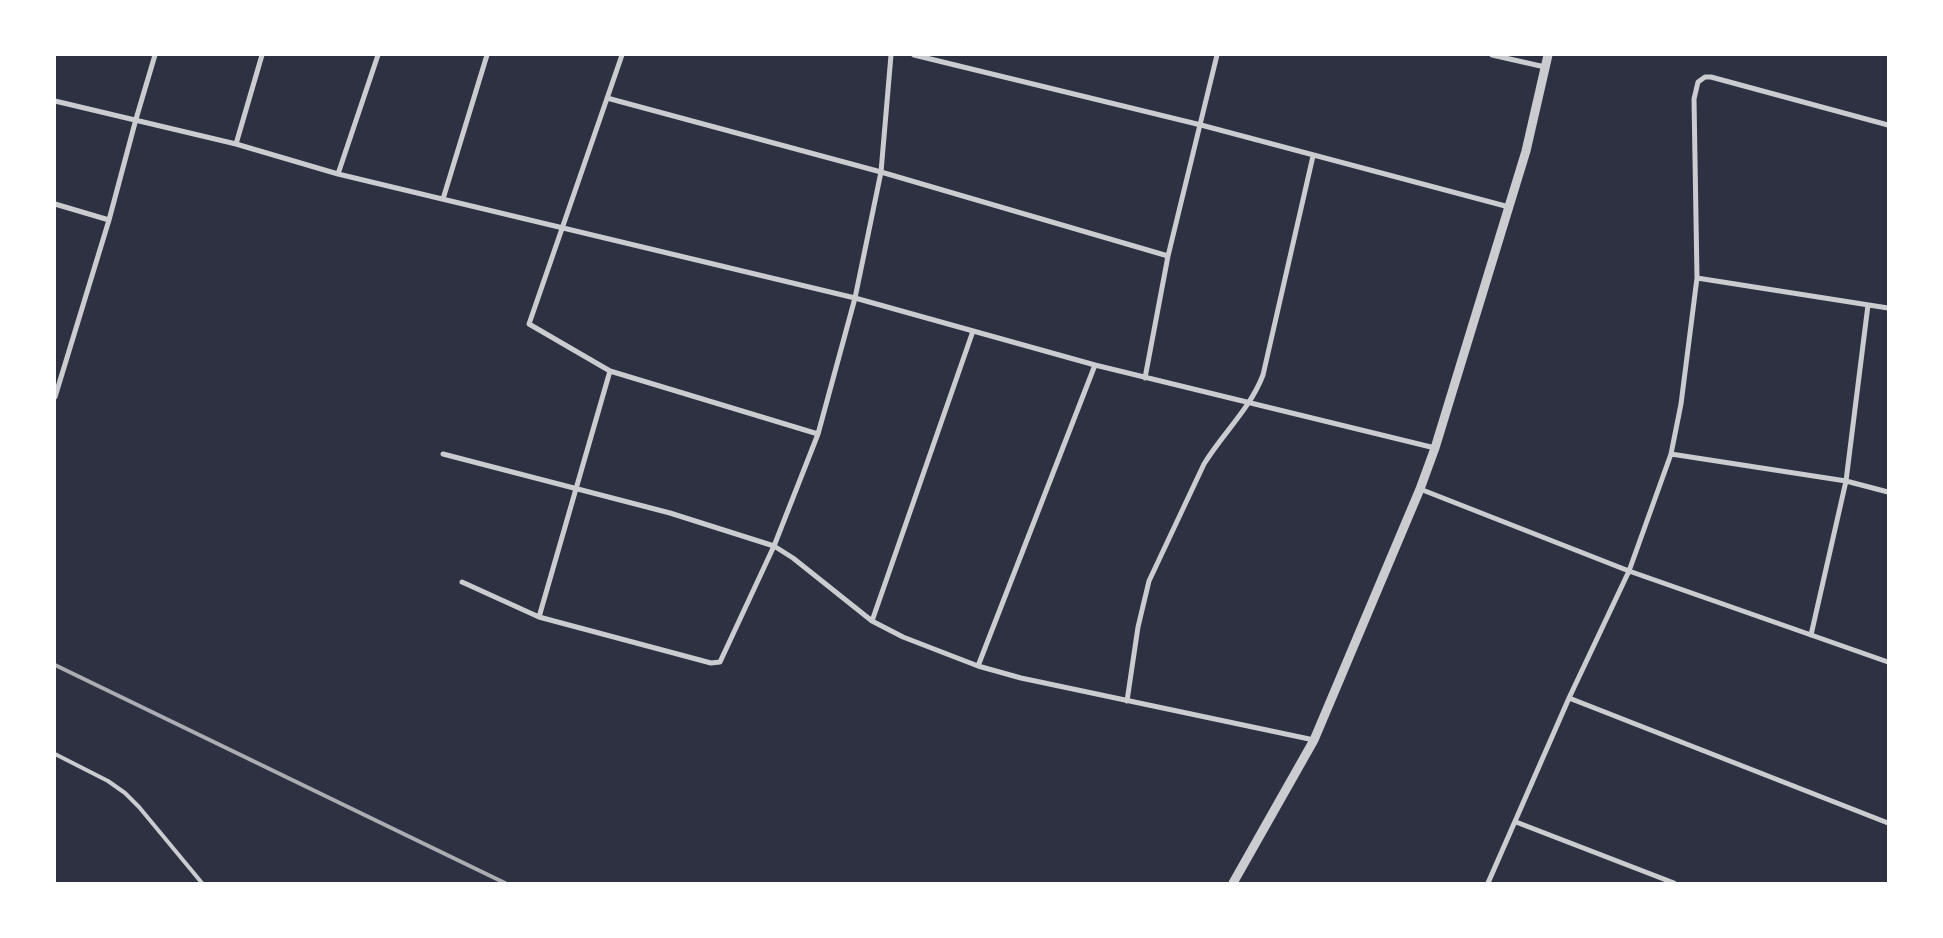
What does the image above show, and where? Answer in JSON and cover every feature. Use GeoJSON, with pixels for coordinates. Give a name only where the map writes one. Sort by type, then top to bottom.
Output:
{"type":"FeatureCollection","features":[{"type":"Feature","properties":{"kind":"street"},"geometry":{"type":"LineString","coordinates":[[55,397],[109,220],[136,119],[156,55]]}},
{"type":"Feature","properties":{"kind":"street"},"geometry":{"type":"LineString","coordinates":[[236,144],[262,55]]}},
{"type":"Feature","properties":{"kind":"street"},"geometry":{"type":"LineString","coordinates":[[338,174],[378,55]]}},
{"type":"Feature","properties":{"kind":"street"},"geometry":{"type":"LineString","coordinates":[[443,199],[487,55]]}},
{"type":"Feature","properties":{"kind":"street"},"geometry":{"type":"LineString","coordinates":[[622,55],[529,324],[610,371],[818,434]]}},
{"type":"Feature","properties":{"kind":"street"},"geometry":{"type":"LineString","coordinates":[[462,582],[539,617],[711,663],[717,663],[722,659],[774,546],[818,434],[855,298],[881,172],[891,55]]}},
{"type":"Feature","properties":{"kind":"street"},"geometry":{"type":"LineString","coordinates":[[914,55],[1201,125],[1509,207]]}},
{"type":"Feature","properties":{"kind":"street"},"geometry":{"type":"LineString","coordinates":[[1146,378],[1168,256],[1217,55]]}},
{"type":"Feature","properties":{"kind":"street"},"geometry":{"type":"LineString","coordinates":[[1492,55],[1545,67]]}},
{"type":"Feature","properties":{"kind":"street"},"geometry":{"type":"LineString","coordinates":[[1233,883],[1314,740],[1420,488],[1435,448],[1526,151],[1548,55]]}},
{"type":"Feature","properties":{"kind":"street"},"geometry":{"type":"LineString","coordinates":[[1488,883],[1569,698],[1629,571],[1671,454],[1681,404],[1697,278],[1694,99],[1698,82],[1705,78],[1711,78],[1888,125]]}},
{"type":"Feature","properties":{"kind":"street"},"geometry":{"type":"LineString","coordinates":[[607,98],[881,172],[1168,256]]}},
{"type":"Feature","properties":{"kind":"street"},"geometry":{"type":"LineString","coordinates":[[55,100],[236,144],[338,174],[562,226],[855,298],[1094,365],[1435,448]]}},
{"type":"Feature","properties":{"kind":"street"},"geometry":{"type":"LineString","coordinates":[[1127,701],[1138,628],[1149,581],[1204,464],[1257,390],[1313,156]]}},
{"type":"Feature","properties":{"kind":"street"},"geometry":{"type":"LineString","coordinates":[[55,204],[109,220]]}},
{"type":"Feature","properties":{"kind":"street"},"geometry":{"type":"LineString","coordinates":[[1697,278],[1888,308]]}},
{"type":"Feature","properties":{"kind":"street"},"geometry":{"type":"LineString","coordinates":[[1812,635],[1846,481],[1868,305]]}},
{"type":"Feature","properties":{"kind":"street"},"geometry":{"type":"LineString","coordinates":[[872,621],[972,331]]}},
{"type":"Feature","properties":{"kind":"street"},"geometry":{"type":"LineString","coordinates":[[978,666],[1094,365]]}},
{"type":"Feature","properties":{"kind":"street"},"geometry":{"type":"LineString","coordinates":[[539,617],[610,371]]}},
{"type":"Feature","properties":{"kind":"street"},"geometry":{"type":"LineString","coordinates":[[443,454],[670,513],[774,546],[793,558],[872,621],[903,637],[978,666],[1021,678],[1314,740]]}},
{"type":"Feature","properties":{"kind":"street"},"geometry":{"type":"LineString","coordinates":[[1671,454],[1846,481],[1888,492]]}},
{"type":"Feature","properties":{"kind":"street"},"geometry":{"type":"LineString","coordinates":[[1420,488],[1629,571],[1888,662]]}},
{"type":"Feature","properties":{"kind":"street"},"geometry":{"type":"LineString","coordinates":[[1569,698],[1888,823]]}},
{"type":"Feature","properties":{"kind":"street"},"geometry":{"type":"LineString","coordinates":[[1516,822],[1672,883]]}},
{"type":"Feature","properties":{"kind":"lane"},"geometry":{"type":"LineString","coordinates":[[55,754],[108,781],[125,793],[140,807],[202,883]]}},
{"type":"Feature","properties":{"kind":"railway"},"geometry":{"type":"LineString","coordinates":[[55,665],[505,883]]}}]}
